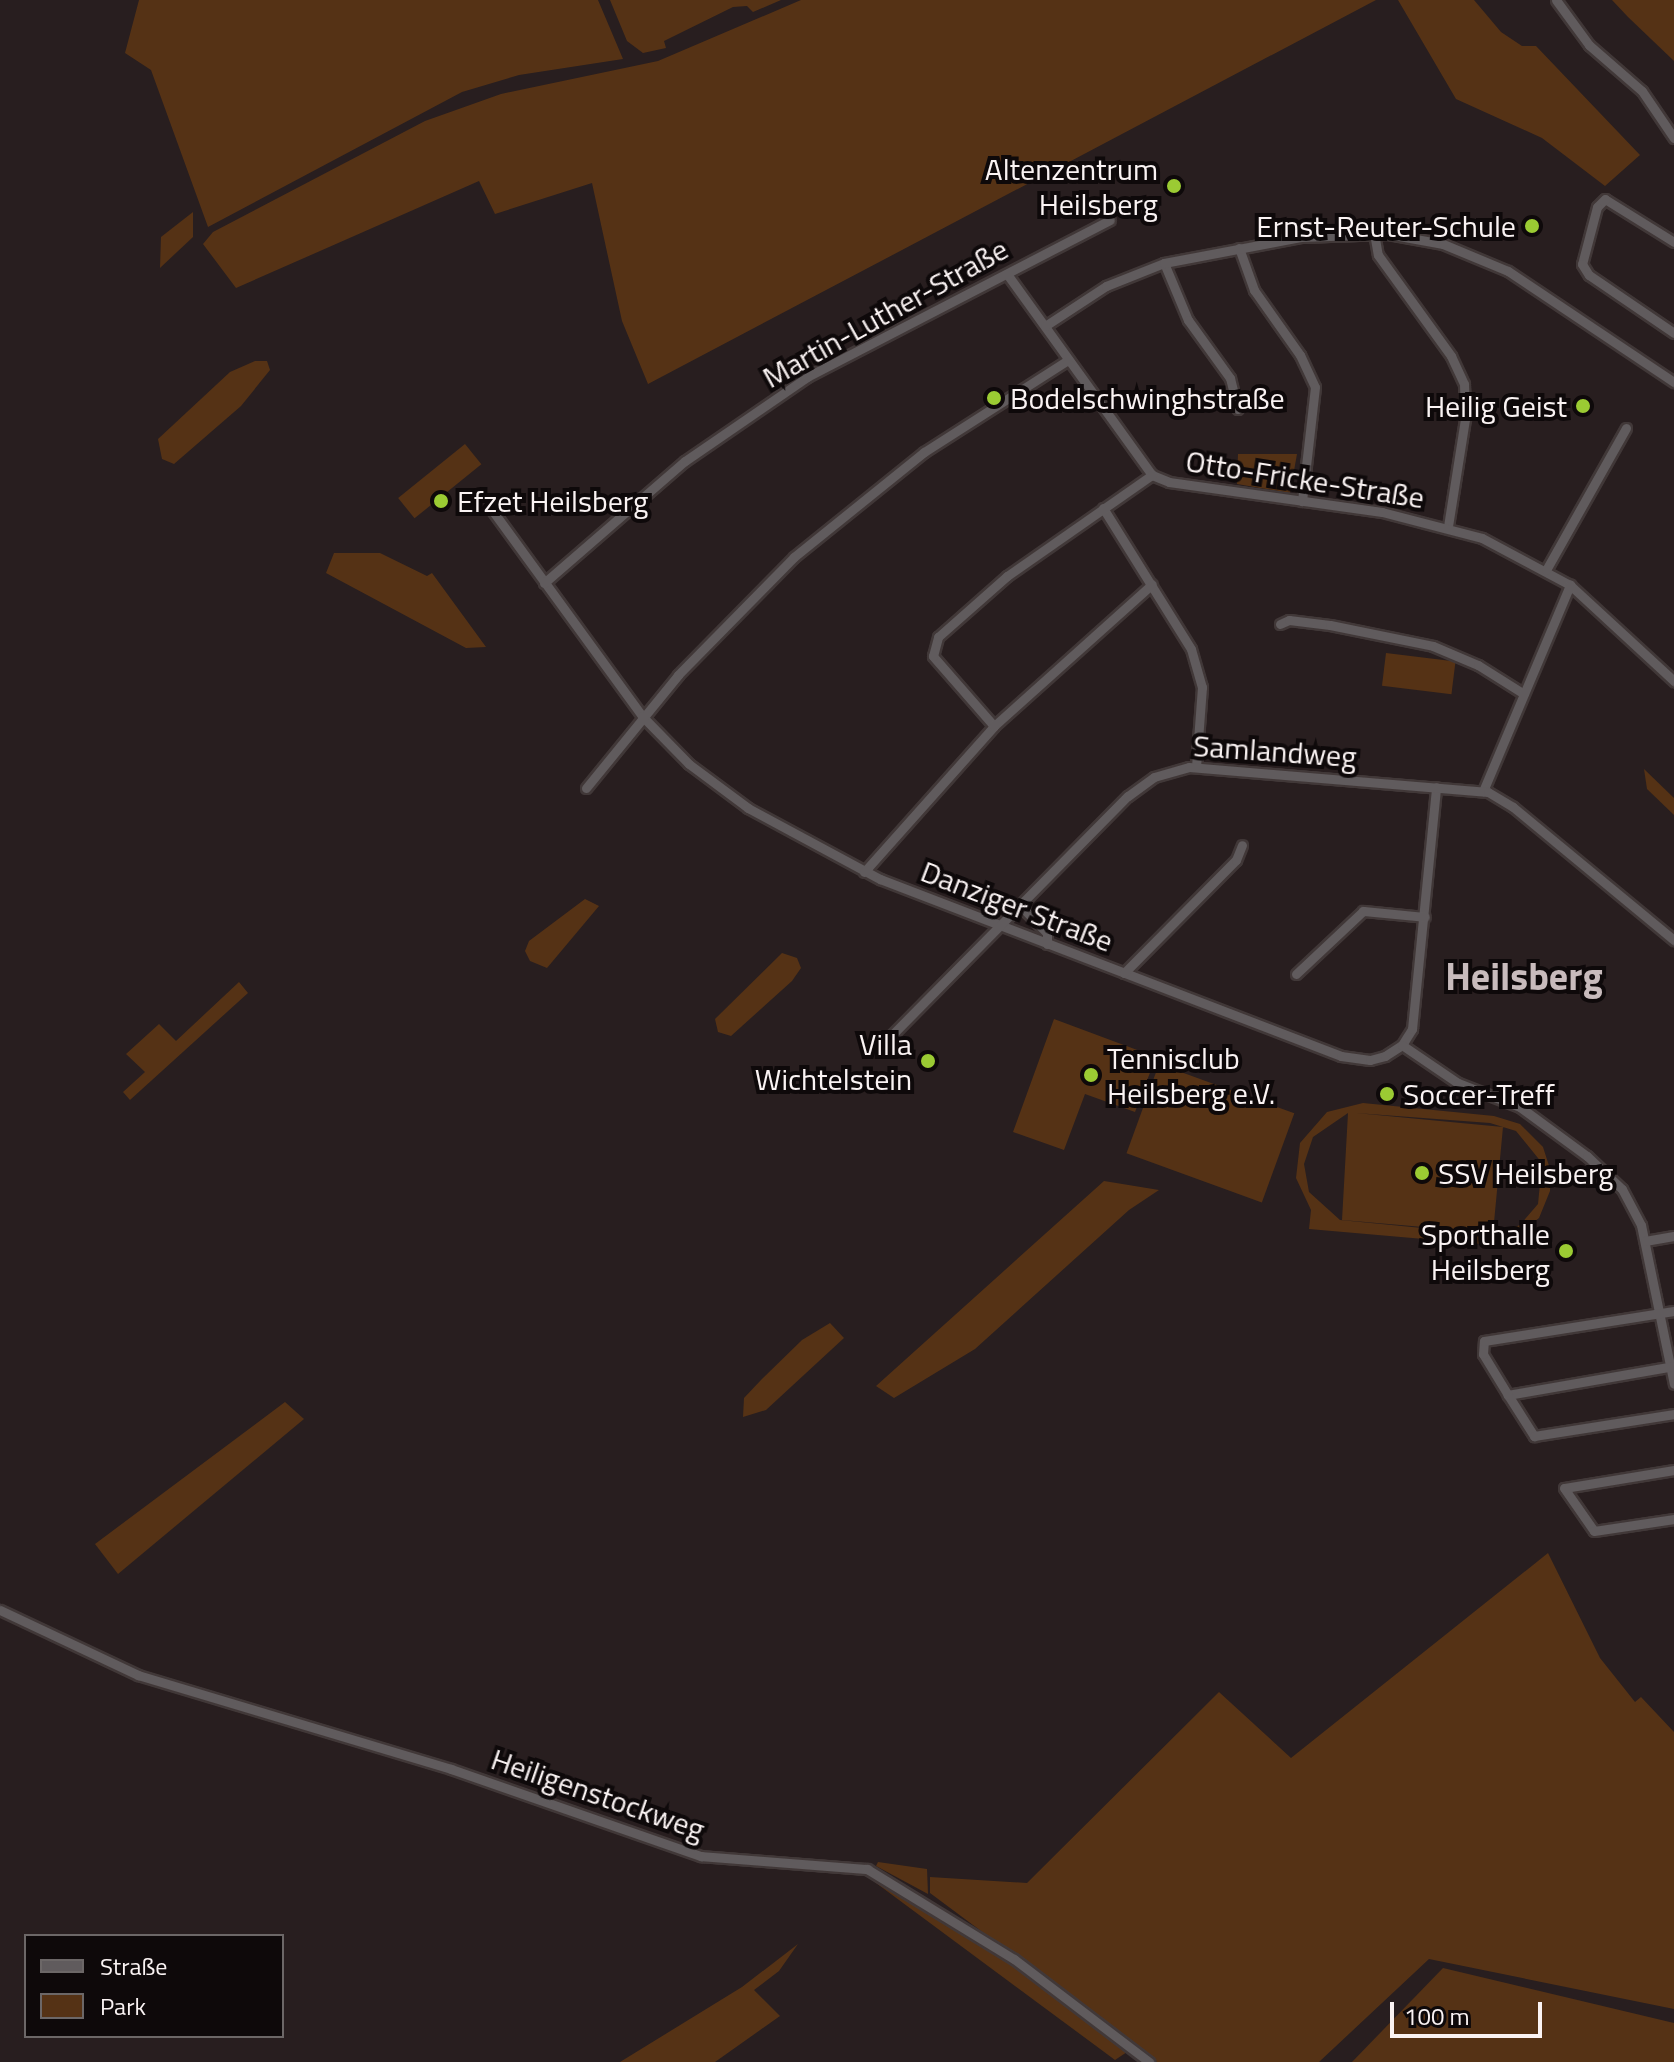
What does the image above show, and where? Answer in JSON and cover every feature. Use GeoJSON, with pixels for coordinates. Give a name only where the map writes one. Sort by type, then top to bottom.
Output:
{"type":"FeatureCollection","features":[{"type":"Feature","properties":{"kind":"street"},"geometry":{"type":"LineString","coordinates":[[1556,0],[1589,45],[1642,91],[1674,138]]}},
{"type":"Feature","properties":{"kind":"street"},"geometry":{"type":"LineString","coordinates":[[1674,242],[1605,199],[1597,207],[1582,264],[1589,275],[1674,333]]}},
{"type":"Feature","properties":{"kind":"street","name":"Martin-Luther-Straße"},"geometry":{"type":"LineString","coordinates":[[544,583],[662,480],[773,399],[872,340],[1110,220]]}},
{"type":"Feature","properties":{"kind":"street"},"geometry":{"type":"LineString","coordinates":[[1374,233],[1378,255],[1451,356],[1464,384],[1465,419],[1448,526]]}},
{"type":"Feature","properties":{"kind":"street"},"geometry":{"type":"LineString","coordinates":[[1045,326],[1106,286],[1164,263],[1239,248],[1374,233],[1429,241],[1496,265],[1672,376]]}},
{"type":"Feature","properties":{"kind":"street"},"geometry":{"type":"LineString","coordinates":[[1239,248],[1254,290],[1300,355],[1315,387],[1302,501]]}},
{"type":"Feature","properties":{"kind":"street"},"geometry":{"type":"LineString","coordinates":[[1164,263],[1188,320],[1230,378],[1238,409]]}},
{"type":"Feature","properties":{"kind":"street","name":"Otto-Fricke-Straße"},"geometry":{"type":"LineString","coordinates":[[1007,274],[1152,475],[1169,482],[1448,526],[1546,570],[1570,585],[1674,681]]}},
{"type":"Feature","properties":{"kind":"street"},"geometry":{"type":"LineString","coordinates":[[586,788],[642,716],[739,609],[826,530],[942,440],[1068,360]]}},
{"type":"Feature","properties":{"kind":"street"},"geometry":{"type":"LineString","coordinates":[[1546,570],[1626,428]]}},
{"type":"Feature","properties":{"kind":"street"},"geometry":{"type":"LineString","coordinates":[[994,726],[938,663],[934,643],[994,586],[1152,475]]}},
{"type":"Feature","properties":{"kind":"street"},"geometry":{"type":"LineString","coordinates":[[1103,508],[1185,635],[1200,679],[1196,766]]}},
{"type":"Feature","properties":{"kind":"street","name":"Danziger Straße"},"geometry":{"type":"LineString","coordinates":[[492,510],[642,716],[733,798],[864,872],[1341,1056],[1370,1060],[1402,1045]]}},
{"type":"Feature","properties":{"kind":"street"},"geometry":{"type":"LineString","coordinates":[[864,872],[994,726],[1152,584]]}},
{"type":"Feature","properties":{"kind":"street"},"geometry":{"type":"LineString","coordinates":[[1483,791],[1570,585]]}},
{"type":"Feature","properties":{"kind":"street"},"geometry":{"type":"LineString","coordinates":[[1280,624],[1289,620],[1330,625],[1433,646],[1478,665],[1524,694]]}},
{"type":"Feature","properties":{"kind":"street","name":"Samlandweg"},"geometry":{"type":"LineString","coordinates":[[884,1043],[1128,796],[1162,774],[1196,766],[1483,791],[1513,807],[1674,940]]}},
{"type":"Feature","properties":{"kind":"street"},"geometry":{"type":"LineString","coordinates":[[1436,787],[1416,1014],[1402,1045],[1468,1089],[1508,1101],[1573,1146],[1622,1189],[1637,1214],[1645,1241],[1674,1384]]}},
{"type":"Feature","properties":{"kind":"street"},"geometry":{"type":"LineString","coordinates":[[1124,973],[1236,860],[1242,845]]}},
{"type":"Feature","properties":{"kind":"street"},"geometry":{"type":"LineString","coordinates":[[1020,905],[1047,933],[1047,944]]}},
{"type":"Feature","properties":{"kind":"street"},"geometry":{"type":"LineString","coordinates":[[1296,974],[1363,911],[1425,917]]}},
{"type":"Feature","properties":{"kind":"street"},"geometry":{"type":"LineString","coordinates":[[1645,1241],[1674,1236]]}},
{"type":"Feature","properties":{"kind":"street"},"geometry":{"type":"LineString","coordinates":[[1674,1311],[1484,1341],[1483,1354],[1534,1436],[1674,1414]]}},
{"type":"Feature","properties":{"kind":"street"},"geometry":{"type":"LineString","coordinates":[[1508,1395],[1672,1367]]}},
{"type":"Feature","properties":{"kind":"street"},"geometry":{"type":"LineString","coordinates":[[1674,1470],[1564,1488],[1594,1531],[1674,1519]]}},
{"type":"Feature","properties":{"kind":"street","name":"Heiligenstockweg"},"geometry":{"type":"LineString","coordinates":[[0,1610],[138,1675],[451,1769],[701,1856],[867,1869],[1014,1959],[1149,2062]]}},
{"type":"Feature","properties":{"kind":"green space"},"geometry":{"type":"Polygon","coordinates":[[[139,0],[598,0],[623,59],[519,75],[462,92],[208,227],[151,70],[125,53],[139,0]]]}},
{"type":"Feature","properties":{"kind":"green space"},"geometry":{"type":"Polygon","coordinates":[[[610,0],[781,0],[753,12],[747,6],[733,7],[664,41],[666,48],[643,53],[627,41],[610,0]]]}},
{"type":"Feature","properties":{"kind":"green space"},"geometry":{"type":"Polygon","coordinates":[[[801,0],[1376,0],[648,384],[622,321],[592,183],[495,214],[479,181],[236,288],[203,244],[213,232],[425,121],[501,94],[658,61],[801,0]]]}},
{"type":"Feature","properties":{"kind":"green space"},"geometry":{"type":"Polygon","coordinates":[[[1398,0],[1474,0],[1501,32],[1522,46],[1536,46],[1640,155],[1605,186],[1542,138],[1456,99],[1398,0]]]}},
{"type":"Feature","properties":{"kind":"green space"},"geometry":{"type":"Polygon","coordinates":[[[1612,0],[1674,0],[1674,61],[1628,17],[1612,0]]]}},
{"type":"Feature","properties":{"kind":"green space"},"geometry":{"type":"Polygon","coordinates":[[[193,212],[193,237],[160,268],[161,237],[193,212]]]}},
{"type":"Feature","properties":{"kind":"green space"},"geometry":{"type":"Polygon","coordinates":[[[255,361],[267,361],[270,370],[241,406],[174,464],[162,459],[158,439],[230,372],[255,361]]]}},
{"type":"Feature","properties":{"kind":"green space"},"geometry":{"type":"Polygon","coordinates":[[[465,444],[481,464],[415,518],[398,498],[465,444]]]}},
{"type":"Feature","properties":{"kind":"green space"},"geometry":{"type":"Polygon","coordinates":[[[1238,454],[1297,454],[1290,493],[1237,484],[1238,454]]]}},
{"type":"Feature","properties":{"kind":"green space"},"geometry":{"type":"Polygon","coordinates":[[[334,553],[380,553],[427,576],[432,573],[486,647],[466,648],[326,573],[334,553]]]}},
{"type":"Feature","properties":{"kind":"green space"},"geometry":{"type":"Polygon","coordinates":[[[1386,653],[1455,662],[1451,694],[1382,686],[1386,653]]]}},
{"type":"Feature","properties":{"kind":"green space"},"geometry":{"type":"Polygon","coordinates":[[[1644,769],[1674,798],[1674,815],[1647,789],[1644,769]]]}},
{"type":"Feature","properties":{"kind":"green space"},"geometry":{"type":"Polygon","coordinates":[[[585,899],[599,906],[547,968],[530,961],[525,951],[529,941],[585,899]]]}},
{"type":"Feature","properties":{"kind":"green space"},"geometry":{"type":"Polygon","coordinates":[[[782,953],[797,958],[801,968],[792,981],[731,1036],[718,1032],[715,1019],[782,953]]]}},
{"type":"Feature","properties":{"kind":"green space"},"geometry":{"type":"Polygon","coordinates":[[[239,982],[248,993],[130,1100],[123,1092],[145,1072],[126,1054],[159,1024],[176,1041],[239,982]]]}},
{"type":"Feature","properties":{"kind":"green space","name":"Tennisclub Heilsberg e.V."},"geometry":{"type":"Polygon","coordinates":[[[1054,1019],[1156,1057],[1135,1112],[1085,1094],[1064,1150],[1013,1132],[1054,1019]]]}},
{"type":"Feature","properties":{"kind":"green space"},"geometry":{"type":"Polygon","coordinates":[[[1159,1064],[1294,1113],[1262,1203],[1127,1153],[1159,1064]]]}},
{"type":"Feature","properties":{"kind":"green space","name":"SSV Heilsberg"},"geometry":{"type":"Polygon","coordinates":[[[1363,1103],[1494,1116],[1520,1124],[1543,1147],[1551,1172],[1550,1191],[1539,1218],[1504,1246],[1309,1229],[1311,1210],[1296,1178],[1300,1143],[1327,1112],[1363,1103]],[[1348,1113],[1313,1137],[1304,1164],[1309,1192],[1340,1220],[1494,1235],[1520,1225],[1538,1204],[1542,1163],[1516,1131],[1503,1127],[1493,1233],[1342,1220],[1348,1113]],[[1356,1113],[1503,1127],[1490,1123],[1356,1113]]]}},
{"type":"Feature","properties":{"kind":"green space"},"geometry":{"type":"Polygon","coordinates":[[[1104,1181],[1159,1190],[1129,1210],[975,1349],[894,1398],[876,1386],[1104,1181]]]}},
{"type":"Feature","properties":{"kind":"green space"},"geometry":{"type":"Polygon","coordinates":[[[830,1323],[844,1338],[766,1410],[743,1417],[744,1398],[802,1340],[830,1323]]]}},
{"type":"Feature","properties":{"kind":"green space"},"geometry":{"type":"Polygon","coordinates":[[[285,1402],[304,1419],[118,1574],[95,1544],[285,1402]]]}},
{"type":"Feature","properties":{"kind":"green space"},"geometry":{"type":"Polygon","coordinates":[[[1548,1553],[1600,1658],[1635,1702],[1641,1697],[1674,1732],[1674,2009],[1429,1959],[1319,2062],[1157,2062],[930,1893],[930,1877],[1027,1883],[1219,1692],[1291,1758],[1548,1553]]]}},
{"type":"Feature","properties":{"kind":"green space"},"geometry":{"type":"Polygon","coordinates":[[[878,1862],[927,1869],[928,1894],[876,1866],[878,1862]]]}},
{"type":"Feature","properties":{"kind":"green space"},"geometry":{"type":"Polygon","coordinates":[[[874,1877],[937,1911],[1130,2050],[1115,2060],[872,1880],[874,1877]]]}},
{"type":"Feature","properties":{"kind":"green space"},"geometry":{"type":"Polygon","coordinates":[[[798,1944],[779,1971],[754,1990],[780,2016],[715,2062],[620,2062],[742,1987],[798,1944]]]}},
{"type":"Feature","properties":{"kind":"green space"},"geometry":{"type":"Polygon","coordinates":[[[1443,1968],[1674,2023],[1674,2062],[1352,2062],[1443,1968]]]}},
{"type":"Feature","properties":{"kind":"place","name":"Altenzentrum Heilsberg"},"geometry":{"type":"Point","coordinates":[1174,186]}},
{"type":"Feature","properties":{"kind":"place","name":"Ernst-Reuter-Schule"},"geometry":{"type":"Point","coordinates":[1532,226]}},
{"type":"Feature","properties":{"kind":"place","name":"Bodelschwinghstraße"},"geometry":{"type":"Point","coordinates":[994,398]}},
{"type":"Feature","properties":{"kind":"place","name":"Heilig Geist"},"geometry":{"type":"Point","coordinates":[1583,406]}},
{"type":"Feature","properties":{"kind":"place","name":"Efzet Heilsberg"},"geometry":{"type":"Point","coordinates":[441,501]}},
{"type":"Feature","properties":{"kind":"place","name":"Villa Wichtelstein"},"geometry":{"type":"Point","coordinates":[928,1061]}},
{"type":"Feature","properties":{"kind":"place","name":"Tennisclub Heilsberg e.V."},"geometry":{"type":"Point","coordinates":[1091,1075]}},
{"type":"Feature","properties":{"kind":"place","name":"Soccer-Treff"},"geometry":{"type":"Point","coordinates":[1387,1094]}},
{"type":"Feature","properties":{"kind":"place","name":"SSV Heilsberg"},"geometry":{"type":"Point","coordinates":[1422,1173]}},
{"type":"Feature","properties":{"kind":"place","name":"Sporthalle Heilsberg"},"geometry":{"type":"Point","coordinates":[1566,1251]}},
{"type":"Feature","properties":{"kind":"district","name":"Heilsberg"},"geometry":{"type":"Point","coordinates":[1524,977]}}]}
